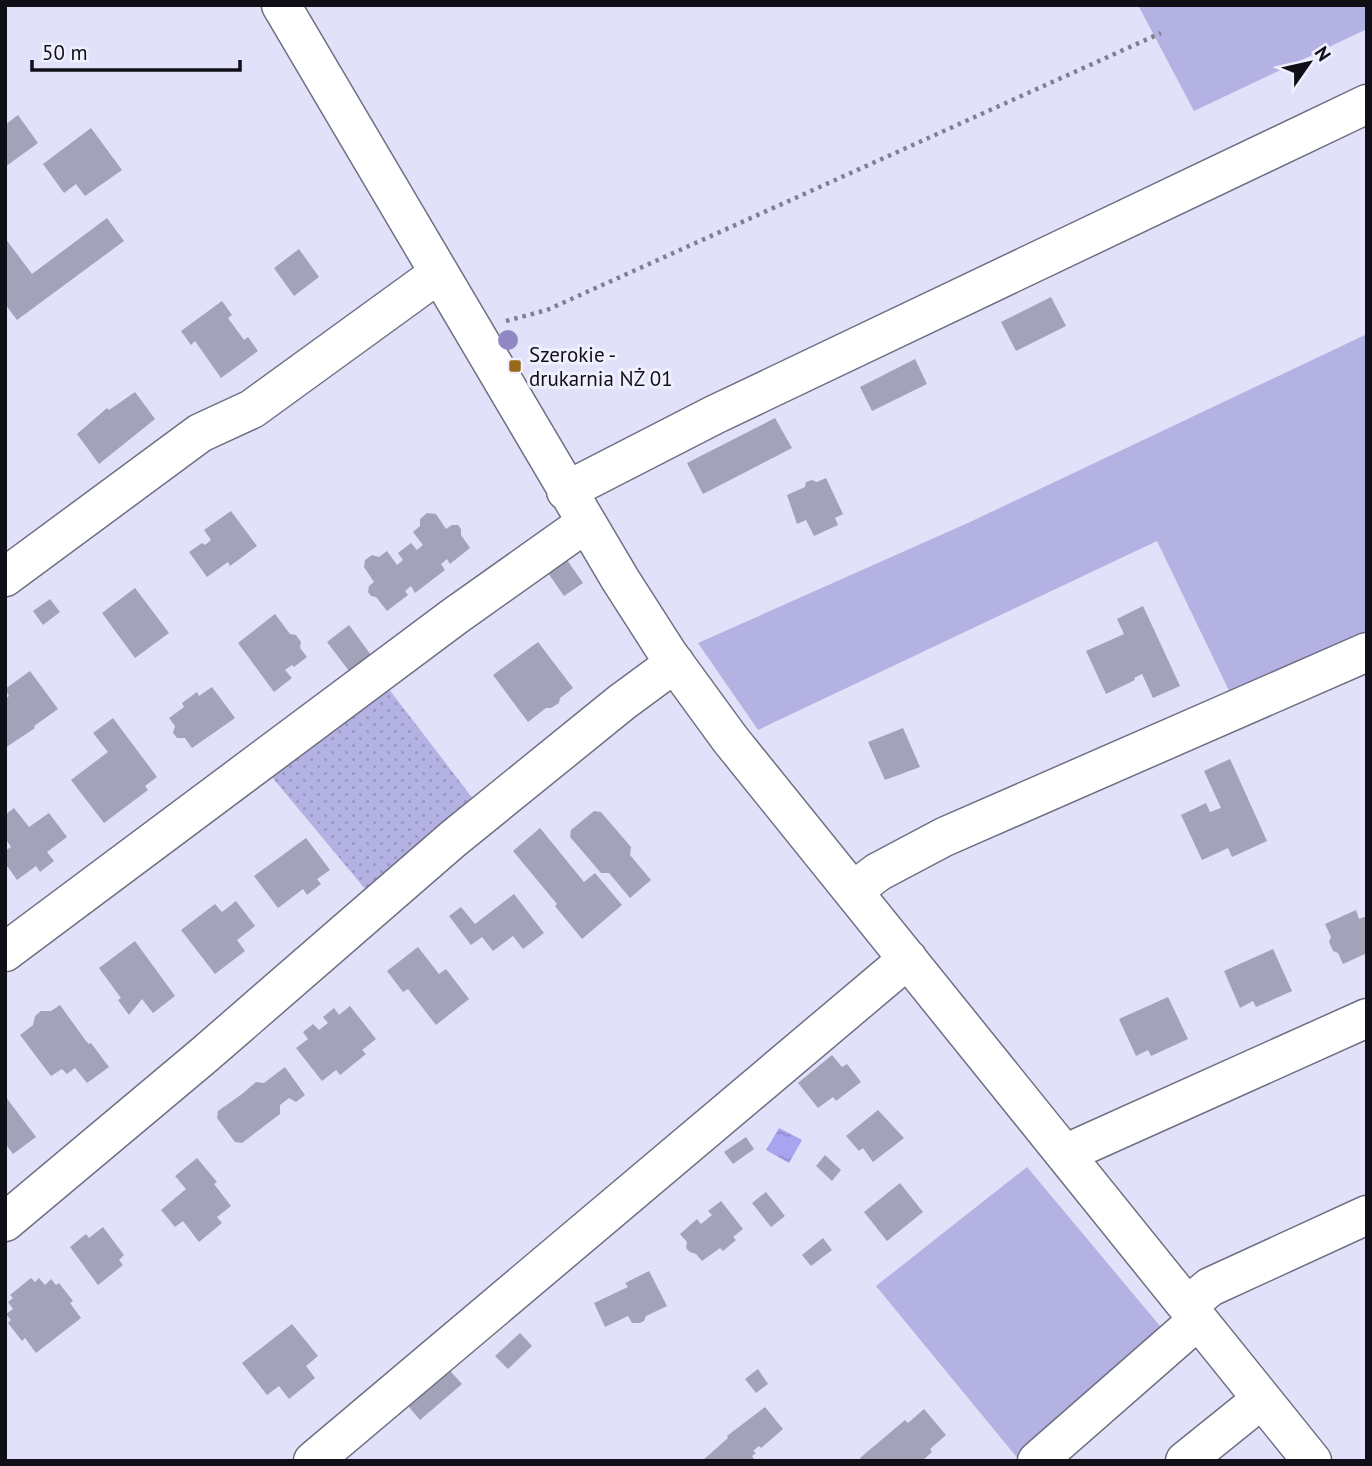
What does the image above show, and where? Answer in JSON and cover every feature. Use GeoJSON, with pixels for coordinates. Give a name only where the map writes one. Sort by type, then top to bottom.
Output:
{"type":"FeatureCollection","features":[{"type":"Feature","properties":{"kind":"street"},"geometry":{"type":"LineString","coordinates":[[281,5],[576,507],[675,663],[730,739],[1312,1461]]}},
{"type":"Feature","properties":{"kind":"street"},"geometry":{"type":"LineString","coordinates":[[5,952],[455,616],[576,507],[714,415],[1367,104]]}},
{"type":"Feature","properties":{"kind":"street"},"geometry":{"type":"LineString","coordinates":[[5,577],[200,433],[251,409],[438,274]]}},
{"type":"Feature","properties":{"kind":"street"},"geometry":{"type":"LineString","coordinates":[[853,891],[878,872],[944,837],[1367,652]]}},
{"type":"Feature","properties":{"kind":"street"},"geometry":{"type":"LineString","coordinates":[[5,1222],[203,1056],[453,839],[622,702],[675,663]]}},
{"type":"Feature","properties":{"kind":"street"},"geometry":{"type":"LineString","coordinates":[[313,1461],[908,959]]}},
{"type":"Feature","properties":{"kind":"street"},"geometry":{"type":"LineString","coordinates":[[1067,1157],[1080,1147],[1367,1018]]}},
{"type":"Feature","properties":{"kind":"street"},"geometry":{"type":"LineString","coordinates":[[1037,1461],[1192,1313],[1210,1287],[1367,1215]]}},
{"type":"Feature","properties":{"kind":"street"},"geometry":{"type":"LineString","coordinates":[[1185,1461],[1262,1399]]}},
{"type":"Feature","properties":{"kind":"path"},"geometry":{"type":"LineString","coordinates":[[471,330],[547,310],[1161,33]]}},
{"type":"Feature","properties":{"kind":"shaded area"},"geometry":{"type":"Polygon","coordinates":[[[1138,5],[1367,5],[1367,29],[1194,111],[1138,5]]]}},
{"type":"Feature","properties":{"kind":"shaded area"},"geometry":{"type":"Polygon","coordinates":[[[1367,334],[1367,659],[1234,701],[1157,541],[758,730],[698,643],[970,522],[1367,334]]]}},
{"type":"Feature","properties":{"kind":"shaded area"},"geometry":{"type":"Polygon","coordinates":[[[388,688],[474,800],[366,890],[271,776],[388,688]]]}},
{"type":"Feature","properties":{"kind":"shaded area"},"geometry":{"type":"Polygon","coordinates":[[[1027,1167],[1170,1338],[1019,1460],[876,1286],[1027,1167]]]}},
{"type":"Feature","properties":{"kind":"water"},"geometry":{"type":"Polygon","coordinates":[[[779,1128],[802,1140],[789,1163],[766,1150],[779,1128]]]}},
{"type":"Feature","properties":{"kind":"building"},"geometry":{"type":"Polygon","coordinates":[[[18,115],[38,143],[5,167],[5,125],[18,115]]]}},
{"type":"Feature","properties":{"kind":"building"},"geometry":{"type":"Polygon","coordinates":[[[91,128],[122,170],[85,196],[76,184],[64,193],[43,164],[91,128]]]}},
{"type":"Feature","properties":{"kind":"building"},"geometry":{"type":"Polygon","coordinates":[[[107,218],[124,241],[17,320],[5,304],[5,238],[32,274],[107,218]]]}},
{"type":"Feature","properties":{"kind":"building"},"geometry":{"type":"Polygon","coordinates":[[[299,249],[319,277],[294,296],[274,268],[299,249]]]}},
{"type":"Feature","properties":{"kind":"building"},"geometry":{"type":"Polygon","coordinates":[[[1051,297],[1066,326],[1016,351],[1001,322],[1051,297]]]}},
{"type":"Feature","properties":{"kind":"building"},"geometry":{"type":"Polygon","coordinates":[[[222,301],[232,315],[228,318],[244,340],[248,337],[258,351],[221,378],[195,341],[191,345],[181,331],[222,301]]]}},
{"type":"Feature","properties":{"kind":"building"},"geometry":{"type":"Polygon","coordinates":[[[915,359],[927,384],[872,411],[860,387],[915,359]]]}},
{"type":"Feature","properties":{"kind":"building"},"geometry":{"type":"Polygon","coordinates":[[[135,392],[155,419],[99,464],[77,434],[107,408],[109,410],[135,392]]]}},
{"type":"Feature","properties":{"kind":"building"},"geometry":{"type":"Polygon","coordinates":[[[775,418],[792,448],[703,494],[687,463],[775,418]]]}},
{"type":"Feature","properties":{"kind":"building"},"geometry":{"type":"Polygon","coordinates":[[[826,478],[843,514],[835,518],[838,525],[814,536],[806,520],[797,524],[787,495],[805,487],[806,482],[817,482],[826,478]]]}},
{"type":"Feature","properties":{"kind":"building"},"geometry":{"type":"Polygon","coordinates":[[[231,511],[257,546],[230,566],[228,562],[207,577],[189,552],[211,540],[204,530],[231,511]]]}},
{"type":"Feature","properties":{"kind":"building"},"geometry":{"type":"Polygon","coordinates":[[[427,513],[436,514],[446,529],[458,525],[470,548],[450,564],[447,559],[441,564],[445,570],[415,593],[411,586],[405,591],[408,595],[387,611],[376,597],[368,592],[369,586],[374,582],[364,567],[365,560],[372,555],[379,557],[387,551],[397,565],[403,560],[398,553],[411,543],[417,550],[423,545],[413,532],[427,513]]]}},
{"type":"Feature","properties":{"kind":"building"},"geometry":{"type":"Polygon","coordinates":[[[567,560],[583,583],[564,596],[548,573],[567,560]]]}},
{"type":"Feature","properties":{"kind":"building"},"geometry":{"type":"Polygon","coordinates":[[[135,588],[169,633],[135,658],[102,613],[135,588]]]}},
{"type":"Feature","properties":{"kind":"building"},"geometry":{"type":"Polygon","coordinates":[[[50,599],[60,612],[43,625],[33,611],[50,599]]]}},
{"type":"Feature","properties":{"kind":"building"},"geometry":{"type":"Polygon","coordinates":[[[1143,606],[1180,686],[1153,698],[1142,674],[1106,694],[1086,651],[1124,634],[1117,619],[1143,606]]]}},
{"type":"Feature","properties":{"kind":"building"},"geometry":{"type":"Polygon","coordinates":[[[275,614],[290,634],[296,635],[301,642],[300,648],[307,657],[285,670],[292,678],[274,692],[238,643],[275,614]]]}},
{"type":"Feature","properties":{"kind":"building"},"geometry":{"type":"Polygon","coordinates":[[[349,625],[371,655],[349,671],[327,642],[349,625]]]}},
{"type":"Feature","properties":{"kind":"building"},"geometry":{"type":"Polygon","coordinates":[[[538,642],[573,688],[560,698],[559,703],[546,708],[528,722],[493,675],[538,642]]]}},
{"type":"Feature","properties":{"kind":"building"},"geometry":{"type":"Polygon","coordinates":[[[30,671],[58,709],[5,748],[5,699],[9,696],[5,689],[30,671]]]}},
{"type":"Feature","properties":{"kind":"building"},"geometry":{"type":"Polygon","coordinates":[[[212,687],[235,718],[192,748],[185,738],[177,738],[173,733],[175,726],[169,718],[184,707],[182,703],[197,692],[199,696],[212,687]]]}},
{"type":"Feature","properties":{"kind":"building"},"geometry":{"type":"Polygon","coordinates":[[[113,718],[157,777],[145,786],[148,790],[104,823],[71,780],[108,752],[93,733],[113,718]]]}},
{"type":"Feature","properties":{"kind":"building"},"geometry":{"type":"Polygon","coordinates":[[[903,728],[920,767],[885,780],[868,742],[903,728]]]}},
{"type":"Feature","properties":{"kind":"building"},"geometry":{"type":"Polygon","coordinates":[[[1230,759],[1267,841],[1232,857],[1228,848],[1202,860],[1181,815],[1206,803],[1210,812],[1221,808],[1204,771],[1230,759]]]}},
{"type":"Feature","properties":{"kind":"building"},"geometry":{"type":"Polygon","coordinates":[[[14,808],[29,827],[49,813],[67,837],[47,852],[54,861],[40,872],[36,866],[17,880],[8,867],[5,867],[5,851],[11,847],[5,838],[5,815],[14,808]]]}},
{"type":"Feature","properties":{"kind":"building"},"geometry":{"type":"Polygon","coordinates":[[[594,811],[601,812],[631,847],[630,855],[651,880],[630,898],[609,873],[601,873],[570,837],[571,830],[594,811]]]}},
{"type":"Feature","properties":{"kind":"building"},"geometry":{"type":"Polygon","coordinates":[[[540,828],[584,882],[595,873],[622,905],[582,939],[513,851],[540,828]]]}},
{"type":"Feature","properties":{"kind":"building"},"geometry":{"type":"Polygon","coordinates":[[[306,838],[330,870],[317,879],[321,884],[307,895],[303,889],[278,908],[254,876],[306,838]]]}},
{"type":"Feature","properties":{"kind":"building"},"geometry":{"type":"Polygon","coordinates":[[[514,894],[544,933],[523,949],[513,936],[493,951],[482,937],[471,945],[449,916],[461,907],[475,924],[514,894]]]}},
{"type":"Feature","properties":{"kind":"building"},"geometry":{"type":"Polygon","coordinates":[[[236,901],[255,926],[237,940],[245,951],[215,974],[181,930],[215,904],[222,912],[236,901]]]}},
{"type":"Feature","properties":{"kind":"building"},"geometry":{"type":"Polygon","coordinates":[[[1356,910],[1359,919],[1367,916],[1367,953],[1343,964],[1338,953],[1333,951],[1325,924],[1356,910]]]}},
{"type":"Feature","properties":{"kind":"building"},"geometry":{"type":"Polygon","coordinates":[[[135,941],[175,996],[153,1013],[142,999],[129,1015],[118,1000],[121,998],[99,968],[135,941]]]}},
{"type":"Feature","properties":{"kind":"building"},"geometry":{"type":"Polygon","coordinates":[[[418,947],[439,974],[446,969],[469,999],[436,1025],[408,989],[403,992],[387,971],[418,947]]]}},
{"type":"Feature","properties":{"kind":"building"},"geometry":{"type":"Polygon","coordinates":[[[1273,949],[1292,991],[1256,1007],[1253,1001],[1240,1008],[1224,971],[1273,949]]]}},
{"type":"Feature","properties":{"kind":"building"},"geometry":{"type":"Polygon","coordinates":[[[1168,997],[1188,1039],[1151,1056],[1148,1050],[1136,1056],[1119,1019],[1168,997]]]}},
{"type":"Feature","properties":{"kind":"building"},"geometry":{"type":"Polygon","coordinates":[[[60,1005],[109,1067],[87,1083],[75,1068],[67,1074],[62,1069],[51,1076],[20,1035],[33,1025],[35,1016],[41,1011],[51,1011],[60,1005]]]}},
{"type":"Feature","properties":{"kind":"building"},"geometry":{"type":"Polygon","coordinates":[[[350,1006],[376,1039],[362,1050],[366,1054],[340,1075],[336,1070],[322,1081],[296,1048],[308,1039],[303,1032],[313,1024],[319,1030],[328,1023],[323,1017],[334,1008],[339,1015],[350,1006]]]}},
{"type":"Feature","properties":{"kind":"building"},"geometry":{"type":"Polygon","coordinates":[[[832,1055],[842,1067],[847,1064],[861,1082],[836,1101],[833,1097],[818,1108],[798,1083],[832,1055]]]}},
{"type":"Feature","properties":{"kind":"building"},"geometry":{"type":"Polygon","coordinates":[[[285,1067],[305,1095],[296,1102],[289,1098],[280,1105],[280,1114],[242,1143],[235,1142],[217,1118],[218,1111],[256,1082],[264,1083],[285,1067]]]}},
{"type":"Feature","properties":{"kind":"building"},"geometry":{"type":"Polygon","coordinates":[[[5,1096],[36,1137],[13,1154],[5,1143],[5,1096]]]}},
{"type":"Feature","properties":{"kind":"building"},"geometry":{"type":"Polygon","coordinates":[[[878,1110],[904,1138],[873,1162],[863,1148],[859,1151],[846,1136],[878,1110]]]}},
{"type":"Feature","properties":{"kind":"building"},"geometry":{"type":"Polygon","coordinates":[[[746,1137],[754,1149],[733,1164],[724,1152],[746,1137]]]}},
{"type":"Feature","properties":{"kind":"building"},"geometry":{"type":"Polygon","coordinates":[[[825,1155],[841,1170],[832,1181],[816,1166],[825,1155]]]}},
{"type":"Feature","properties":{"kind":"building"},"geometry":{"type":"Polygon","coordinates":[[[197,1158],[217,1182],[214,1184],[231,1206],[217,1217],[222,1223],[199,1242],[183,1221],[175,1227],[161,1210],[186,1189],[175,1176],[197,1158]]]}},
{"type":"Feature","properties":{"kind":"building"},"geometry":{"type":"Polygon","coordinates":[[[900,1183],[923,1212],[887,1241],[864,1212],[900,1183]]]}},
{"type":"Feature","properties":{"kind":"building"},"geometry":{"type":"Polygon","coordinates":[[[766,1192],[785,1216],[771,1227],[752,1203],[766,1192]]]}},
{"type":"Feature","properties":{"kind":"building"},"geometry":{"type":"Polygon","coordinates":[[[721,1201],[743,1229],[733,1237],[736,1240],[723,1251],[720,1248],[702,1261],[686,1248],[687,1242],[680,1234],[697,1219],[701,1224],[712,1215],[708,1211],[721,1201]]]}},
{"type":"Feature","properties":{"kind":"building"},"geometry":{"type":"Polygon","coordinates":[[[103,1227],[124,1255],[119,1260],[123,1265],[98,1285],[70,1247],[86,1234],[89,1238],[103,1227]]]}},
{"type":"Feature","properties":{"kind":"building"},"geometry":{"type":"Polygon","coordinates":[[[823,1238],[832,1250],[811,1266],[802,1255],[823,1238]]]}},
{"type":"Feature","properties":{"kind":"building"},"geometry":{"type":"Polygon","coordinates":[[[649,1271],[667,1306],[646,1316],[640,1323],[632,1323],[628,1316],[605,1327],[594,1303],[628,1287],[625,1283],[649,1271]]]}},
{"type":"Feature","properties":{"kind":"building"},"geometry":{"type":"Polygon","coordinates":[[[31,1278],[35,1282],[39,1278],[45,1285],[51,1279],[56,1285],[59,1283],[73,1301],[70,1303],[81,1318],[36,1353],[25,1338],[22,1341],[8,1323],[11,1320],[6,1314],[13,1309],[8,1302],[13,1298],[10,1295],[31,1278]]]}},
{"type":"Feature","properties":{"kind":"building"},"geometry":{"type":"Polygon","coordinates":[[[292,1324],[318,1356],[306,1366],[315,1378],[289,1399],[279,1386],[267,1395],[242,1363],[292,1324]]]}},
{"type":"Feature","properties":{"kind":"building"},"geometry":{"type":"Polygon","coordinates":[[[520,1333],[532,1346],[508,1369],[495,1356],[520,1333]]]}},
{"type":"Feature","properties":{"kind":"building"},"geometry":{"type":"Polygon","coordinates":[[[444,1364],[462,1384],[420,1420],[403,1400],[444,1364]]]}},
{"type":"Feature","properties":{"kind":"building"},"geometry":{"type":"Polygon","coordinates":[[[758,1369],[768,1384],[756,1393],[745,1379],[758,1369]]]}},
{"type":"Feature","properties":{"kind":"building"},"geometry":{"type":"Polygon","coordinates":[[[765,1407],[783,1429],[761,1448],[759,1446],[753,1451],[756,1453],[752,1456],[755,1461],[702,1461],[728,1438],[727,1436],[765,1407]]]}},
{"type":"Feature","properties":{"kind":"building"},"geometry":{"type":"Polygon","coordinates":[[[924,1409],[946,1435],[930,1449],[932,1452],[922,1461],[863,1461],[860,1458],[905,1420],[908,1423],[924,1409]]]}},
{"type":"Feature","properties":{"kind":"place","name":"Szerokie - drukarnia NŻ 01"},"geometry":{"type":"Point","coordinates":[515,366]}}]}
